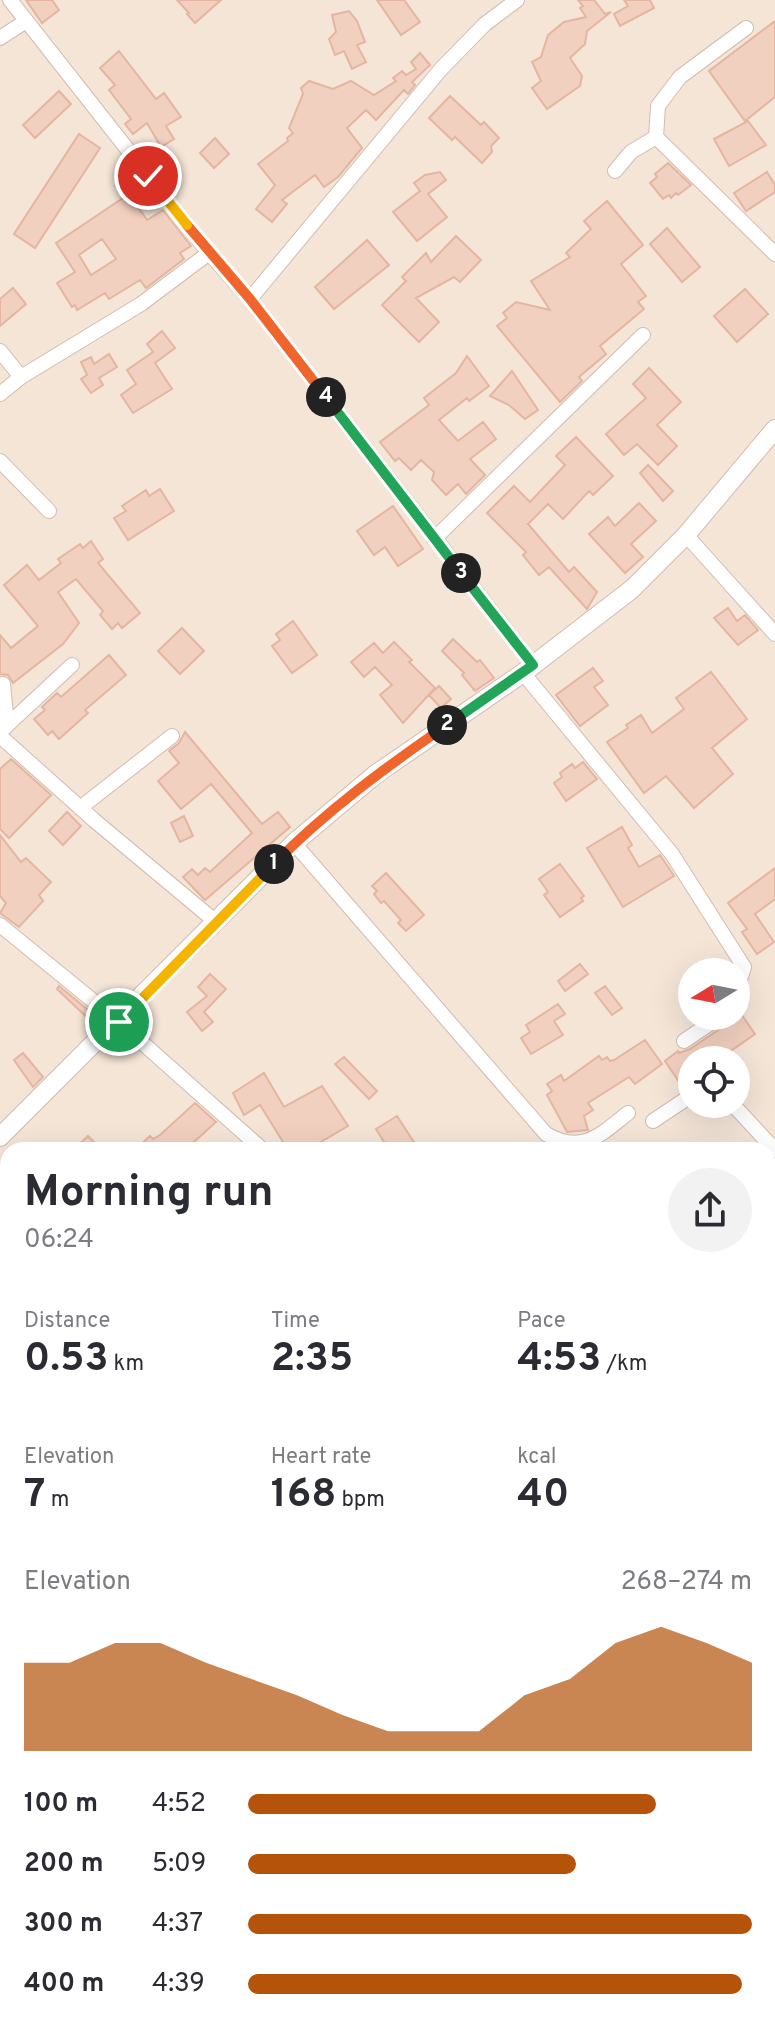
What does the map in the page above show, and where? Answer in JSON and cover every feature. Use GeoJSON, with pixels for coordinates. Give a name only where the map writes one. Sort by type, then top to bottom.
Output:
{"type":"FeatureCollection","features":[{"type":"Feature","properties":{"kind":"street"},"geometry":{"type":"LineString","coordinates":[[10,0],[209,253],[250,299],[434,539],[528,669],[672,854],[738,958]]}},
{"type":"Feature","properties":{"kind":"street"},"geometry":{"type":"LineString","coordinates":[[250,299],[441,69],[485,24],[517,0]]}},
{"type":"Feature","properties":{"kind":"street"},"geometry":{"type":"LineString","coordinates":[[0,38],[26,21]]}},
{"type":"Feature","properties":{"kind":"street"},"geometry":{"type":"LineString","coordinates":[[746,28],[680,77],[658,106],[656,137],[775,254]]}},
{"type":"Feature","properties":{"kind":"street"},"geometry":{"type":"LineString","coordinates":[[615,171],[631,152],[656,137]]}},
{"type":"Feature","properties":{"kind":"street"},"geometry":{"type":"LineString","coordinates":[[0,394],[21,377],[141,304],[209,253]]}},
{"type":"Feature","properties":{"kind":"street"},"geometry":{"type":"LineString","coordinates":[[434,539],[643,335]]}},
{"type":"Feature","properties":{"kind":"street"},"geometry":{"type":"LineString","coordinates":[[0,351],[21,377]]}},
{"type":"Feature","properties":{"kind":"street"},"geometry":{"type":"LineString","coordinates":[[0,1137],[119,1022],[294,843],[376,774],[528,669],[632,589],[686,535],[775,429]]}},
{"type":"Feature","properties":{"kind":"street"},"geometry":{"type":"LineString","coordinates":[[0,461],[49,511]]}},
{"type":"Feature","properties":{"kind":"street"},"geometry":{"type":"LineString","coordinates":[[686,535],[775,634]]}},
{"type":"Feature","properties":{"kind":"street"},"geometry":{"type":"LineString","coordinates":[[2,731],[72,665]]}},
{"type":"Feature","properties":{"kind":"street"},"geometry":{"type":"LineString","coordinates":[[3,684],[2,731],[80,808],[216,922]]}},
{"type":"Feature","properties":{"kind":"street"},"geometry":{"type":"LineString","coordinates":[[80,808],[172,736]]}},
{"type":"Feature","properties":{"kind":"street"},"geometry":{"type":"LineString","coordinates":[[294,843],[546,1134],[566,1142]]}},
{"type":"Feature","properties":{"kind":"street"},"geometry":{"type":"LineString","coordinates":[[0,925],[119,1022],[250,1142]]}},
{"type":"Feature","properties":{"kind":"street"},"geometry":{"type":"LineString","coordinates":[[684,1041],[700,1030]]}},
{"type":"Feature","properties":{"kind":"street"},"geometry":{"type":"LineString","coordinates":[[653,1121],[678,1102]]}},
{"type":"Feature","properties":{"kind":"street"},"geometry":{"type":"LineString","coordinates":[[601,1142],[628,1113]]}},
{"type":"Feature","properties":{"kind":"street"},"geometry":{"type":"LineString","coordinates":[[745,1118],[768,1142]]}},
{"type":"Feature","properties":{"kind":"shaded area"},"geometry":{"type":"Polygon","coordinates":[[[0,0],[775,0],[775,1142],[0,1142],[0,0]]]}},
{"type":"Feature","properties":{"kind":"building"},"geometry":{"type":"Polygon","coordinates":[[[26,0],[52,0],[59,10],[42,23],[26,0]]]}},
{"type":"Feature","properties":{"kind":"building"},"geometry":{"type":"Polygon","coordinates":[[[177,0],[221,0],[195,23],[177,0]]]}},
{"type":"Feature","properties":{"kind":"building"},"geometry":{"type":"Polygon","coordinates":[[[377,0],[404,0],[420,22],[401,35],[377,0]]]}},
{"type":"Feature","properties":{"kind":"building"},"geometry":{"type":"Polygon","coordinates":[[[578,0],[594,0],[605,14],[611,12],[587,31],[585,44],[570,58],[582,76],[580,86],[547,109],[532,88],[541,81],[532,62],[541,57],[548,35],[564,22],[586,17],[578,0]]]}},
{"type":"Feature","properties":{"kind":"building"},"geometry":{"type":"Polygon","coordinates":[[[624,0],[650,0],[654,8],[620,26],[614,14],[628,6],[624,0]]]}},
{"type":"Feature","properties":{"kind":"building"},"geometry":{"type":"Polygon","coordinates":[[[349,11],[357,21],[365,42],[357,45],[366,62],[352,69],[344,51],[335,55],[329,39],[336,32],[332,15],[349,11]]]}},
{"type":"Feature","properties":{"kind":"building"},"geometry":{"type":"Polygon","coordinates":[[[775,21],[775,97],[745,121],[709,71],[775,21]]]}},
{"type":"Feature","properties":{"kind":"building"},"geometry":{"type":"Polygon","coordinates":[[[119,51],[156,99],[164,93],[181,117],[166,126],[174,139],[161,147],[147,123],[133,134],[125,124],[131,119],[109,90],[115,85],[100,68],[119,51]]]}},
{"type":"Feature","properties":{"kind":"building"},"geometry":{"type":"Polygon","coordinates":[[[420,53],[430,65],[412,82],[415,85],[408,94],[404,90],[376,120],[366,110],[347,128],[362,148],[338,177],[324,187],[315,175],[282,200],[287,204],[272,222],[256,209],[275,185],[258,164],[288,141],[287,138],[293,133],[289,128],[303,94],[301,88],[309,81],[333,89],[351,81],[374,95],[396,81],[393,78],[402,71],[406,75],[416,69],[411,62],[420,53]]]}},
{"type":"Feature","properties":{"kind":"building"},"geometry":{"type":"Polygon","coordinates":[[[59,91],[71,104],[35,138],[23,125],[59,91]]]}},
{"type":"Feature","properties":{"kind":"building"},"geometry":{"type":"Polygon","coordinates":[[[450,96],[499,138],[482,163],[429,118],[450,96]]]}},
{"type":"Feature","properties":{"kind":"building"},"geometry":{"type":"Polygon","coordinates":[[[748,121],[766,145],[729,166],[714,139],[748,121]]]}},
{"type":"Feature","properties":{"kind":"building"},"geometry":{"type":"Polygon","coordinates":[[[79,134],[100,148],[35,248],[14,234],[79,134]]]}},
{"type":"Feature","properties":{"kind":"building"},"geometry":{"type":"Polygon","coordinates":[[[215,138],[229,154],[214,168],[200,153],[215,138]]]}},
{"type":"Feature","properties":{"kind":"building"},"geometry":{"type":"Polygon","coordinates":[[[668,163],[691,185],[678,195],[676,193],[671,198],[669,195],[663,199],[650,183],[668,163]]]}},
{"type":"Feature","properties":{"kind":"building"},"geometry":{"type":"Polygon","coordinates":[[[440,172],[446,180],[428,194],[447,217],[417,241],[393,212],[420,191],[414,183],[425,175],[440,172]]]}},
{"type":"Feature","properties":{"kind":"building"},"geometry":{"type":"Polygon","coordinates":[[[767,172],[775,185],[775,192],[746,211],[734,193],[767,172]]]}},
{"type":"Feature","properties":{"kind":"building"},"geometry":{"type":"Polygon","coordinates":[[[129,194],[147,220],[163,210],[191,246],[180,253],[184,259],[146,288],[140,280],[109,299],[105,293],[77,310],[57,283],[75,272],[56,243],[129,194]],[[102,239],[79,255],[91,275],[116,259],[102,239]]]}},
{"type":"Feature","properties":{"kind":"building"},"geometry":{"type":"Polygon","coordinates":[[[607,201],[643,245],[621,264],[646,296],[638,302],[644,309],[600,346],[606,354],[579,377],[582,381],[560,402],[497,326],[507,318],[503,313],[516,302],[550,310],[531,281],[570,257],[566,253],[591,229],[584,221],[607,201]]]}},
{"type":"Feature","properties":{"kind":"building"},"geometry":{"type":"Polygon","coordinates":[[[667,228],[700,267],[682,282],[650,244],[667,228]]]}},
{"type":"Feature","properties":{"kind":"building"},"geometry":{"type":"Polygon","coordinates":[[[456,236],[481,260],[460,282],[454,277],[416,298],[439,322],[419,342],[382,305],[406,281],[402,277],[426,253],[431,262],[456,236]]]}},
{"type":"Feature","properties":{"kind":"building"},"geometry":{"type":"Polygon","coordinates":[[[367,240],[389,265],[334,309],[315,287],[367,240]]]}},
{"type":"Feature","properties":{"kind":"building"},"geometry":{"type":"Polygon","coordinates":[[[13,288],[26,304],[0,326],[0,299],[13,288]]]}},
{"type":"Feature","properties":{"kind":"building"},"geometry":{"type":"Polygon","coordinates":[[[745,289],[768,314],[737,342],[714,316],[745,289]]]}},
{"type":"Feature","properties":{"kind":"building"},"geometry":{"type":"Polygon","coordinates":[[[162,331],[175,348],[155,363],[172,389],[133,413],[121,395],[136,384],[127,370],[153,352],[147,344],[162,331]]]}},
{"type":"Feature","properties":{"kind":"building"},"geometry":{"type":"Polygon","coordinates":[[[109,354],[117,367],[99,378],[103,385],[91,393],[81,379],[87,375],[81,362],[91,357],[94,364],[109,354]]]}},
{"type":"Feature","properties":{"kind":"building"},"geometry":{"type":"Polygon","coordinates":[[[467,356],[489,386],[469,401],[467,398],[439,420],[458,441],[483,422],[496,439],[470,459],[485,475],[466,494],[458,484],[446,495],[432,480],[434,472],[421,460],[411,470],[399,458],[395,461],[380,442],[429,405],[424,398],[456,373],[467,356]]]}},
{"type":"Feature","properties":{"kind":"building"},"geometry":{"type":"Polygon","coordinates":[[[649,368],[681,402],[657,425],[677,446],[658,465],[637,444],[624,455],[606,434],[646,398],[633,384],[649,368]]]}},
{"type":"Feature","properties":{"kind":"building"},"geometry":{"type":"Polygon","coordinates":[[[512,371],[538,410],[525,419],[509,405],[490,396],[512,371]]]}},
{"type":"Feature","properties":{"kind":"building"},"geometry":{"type":"Polygon","coordinates":[[[576,437],[613,476],[593,495],[589,491],[563,519],[548,504],[528,524],[569,572],[574,567],[597,592],[587,609],[549,567],[539,575],[523,555],[526,552],[487,513],[514,486],[530,502],[565,465],[556,456],[576,437]]]}},
{"type":"Feature","properties":{"kind":"building"},"geometry":{"type":"Polygon","coordinates":[[[648,465],[673,491],[663,501],[640,473],[648,465]]]}},
{"type":"Feature","properties":{"kind":"building"},"geometry":{"type":"Polygon","coordinates":[[[160,489],[174,511],[128,540],[114,518],[126,511],[122,506],[146,490],[149,496],[160,489]]]}},
{"type":"Feature","properties":{"kind":"building"},"geometry":{"type":"Polygon","coordinates":[[[639,503],[656,521],[631,544],[643,557],[625,573],[589,534],[608,517],[615,526],[639,503]]]}},
{"type":"Feature","properties":{"kind":"building"},"geometry":{"type":"Polygon","coordinates":[[[393,506],[423,549],[398,566],[385,547],[374,555],[357,531],[393,506]]]}},
{"type":"Feature","properties":{"kind":"building"},"geometry":{"type":"Polygon","coordinates":[[[91,541],[103,559],[98,563],[140,613],[122,628],[118,623],[112,629],[100,615],[103,611],[76,579],[58,592],[79,623],[63,644],[13,683],[8,675],[0,674],[0,635],[11,648],[38,626],[4,585],[27,565],[39,580],[61,563],[58,559],[80,544],[83,548],[91,541]]]}},
{"type":"Feature","properties":{"kind":"building"},"geometry":{"type":"Polygon","coordinates":[[[728,608],[737,621],[745,615],[758,630],[738,645],[714,618],[728,608]]]}},
{"type":"Feature","properties":{"kind":"building"},"geometry":{"type":"Polygon","coordinates":[[[293,621],[317,655],[292,673],[272,646],[280,640],[276,634],[293,621]]]}},
{"type":"Feature","properties":{"kind":"building"},"geometry":{"type":"Polygon","coordinates":[[[182,628],[204,651],[180,674],[158,651],[182,628]]]}},
{"type":"Feature","properties":{"kind":"building"},"geometry":{"type":"Polygon","coordinates":[[[453,639],[477,662],[480,660],[494,678],[475,691],[462,675],[464,673],[442,651],[453,639]]]}},
{"type":"Feature","properties":{"kind":"building"},"geometry":{"type":"Polygon","coordinates":[[[394,642],[435,688],[403,723],[380,695],[392,685],[375,667],[364,677],[351,662],[374,643],[383,653],[394,642]]]}},
{"type":"Feature","properties":{"kind":"building"},"geometry":{"type":"Polygon","coordinates":[[[109,655],[126,675],[85,710],[88,713],[59,739],[52,731],[48,735],[34,719],[45,710],[42,707],[57,693],[61,697],[109,655]]]}},
{"type":"Feature","properties":{"kind":"building"},"geometry":{"type":"Polygon","coordinates":[[[593,668],[603,681],[594,687],[608,705],[580,726],[556,695],[593,668]]]}},
{"type":"Feature","properties":{"kind":"building"},"geometry":{"type":"Polygon","coordinates":[[[711,672],[747,719],[712,748],[733,774],[694,808],[666,776],[644,793],[607,742],[641,715],[652,733],[684,709],[676,698],[711,672]]]}},
{"type":"Feature","properties":{"kind":"building"},"geometry":{"type":"Polygon","coordinates":[[[439,686],[451,699],[441,708],[429,695],[439,686]]]}},
{"type":"Feature","properties":{"kind":"building"},"geometry":{"type":"Polygon","coordinates":[[[185,732],[262,824],[278,812],[290,827],[205,900],[183,877],[192,869],[198,875],[205,868],[210,872],[252,833],[211,784],[181,809],[158,781],[179,763],[169,751],[179,743],[185,732]]]}},
{"type":"Feature","properties":{"kind":"building"},"geometry":{"type":"Polygon","coordinates":[[[11,759],[51,795],[9,838],[0,829],[0,769],[11,759]]]}},
{"type":"Feature","properties":{"kind":"building"},"geometry":{"type":"Polygon","coordinates":[[[583,762],[597,779],[566,801],[554,783],[562,777],[560,773],[572,764],[575,768],[583,762]]]}},
{"type":"Feature","properties":{"kind":"building"},"geometry":{"type":"Polygon","coordinates":[[[67,812],[81,826],[63,845],[49,831],[67,812]]]}},
{"type":"Feature","properties":{"kind":"building"},"geometry":{"type":"Polygon","coordinates":[[[184,816],[193,836],[180,842],[171,823],[184,816]]]}},
{"type":"Feature","properties":{"kind":"building"},"geometry":{"type":"Polygon","coordinates":[[[622,827],[632,845],[628,848],[639,867],[660,855],[674,876],[623,907],[587,848],[622,827]]]}},
{"type":"Feature","properties":{"kind":"building"},"geometry":{"type":"Polygon","coordinates":[[[0,835],[21,862],[26,858],[51,882],[39,895],[43,901],[19,927],[0,913],[6,903],[0,896],[0,835]]]}},
{"type":"Feature","properties":{"kind":"building"},"geometry":{"type":"Polygon","coordinates":[[[560,864],[584,896],[581,898],[583,901],[560,917],[544,895],[548,892],[539,879],[560,864]]]}},
{"type":"Feature","properties":{"kind":"building"},"geometry":{"type":"Polygon","coordinates":[[[775,868],[775,899],[755,914],[774,942],[757,954],[742,932],[747,929],[728,903],[775,868]]]}},
{"type":"Feature","properties":{"kind":"building"},"geometry":{"type":"Polygon","coordinates":[[[386,873],[424,915],[406,931],[398,923],[401,920],[374,894],[377,891],[372,886],[386,873]]]}},
{"type":"Feature","properties":{"kind":"building"},"geometry":{"type":"Polygon","coordinates":[[[580,964],[588,974],[565,991],[558,981],[580,964]]]}},
{"type":"Feature","properties":{"kind":"building"},"geometry":{"type":"Polygon","coordinates":[[[210,974],[226,989],[204,1012],[213,1022],[202,1031],[187,1012],[207,996],[198,987],[210,974]]]}},
{"type":"Feature","properties":{"kind":"building"},"geometry":{"type":"Polygon","coordinates":[[[59,986],[100,1020],[95,1025],[57,989],[59,986]]]}},
{"type":"Feature","properties":{"kind":"building"},"geometry":{"type":"Polygon","coordinates":[[[605,986],[622,1008],[612,1015],[595,993],[605,986]]]}},
{"type":"Feature","properties":{"kind":"building"},"geometry":{"type":"Polygon","coordinates":[[[558,1004],[565,1014],[554,1021],[563,1035],[531,1054],[521,1038],[530,1032],[526,1025],[558,1004]]]}},
{"type":"Feature","properties":{"kind":"building"},"geometry":{"type":"Polygon","coordinates":[[[750,1027],[755,1034],[738,1046],[694,1046],[718,1030],[750,1030],[750,1027]]]}},
{"type":"Feature","properties":{"kind":"building"},"geometry":{"type":"Polygon","coordinates":[[[645,1040],[662,1064],[635,1084],[629,1077],[588,1103],[593,1110],[584,1116],[588,1130],[567,1132],[547,1095],[552,1091],[547,1084],[561,1075],[564,1081],[599,1056],[602,1060],[607,1057],[610,1061],[614,1060],[645,1040]]]}},
{"type":"Feature","properties":{"kind":"building"},"geometry":{"type":"Polygon","coordinates":[[[678,1051],[678,1080],[665,1061],[678,1051]]]}},
{"type":"Feature","properties":{"kind":"building"},"geometry":{"type":"Polygon","coordinates":[[[23,1053],[43,1077],[33,1087],[14,1060],[23,1053]]]}},
{"type":"Feature","properties":{"kind":"building"},"geometry":{"type":"Polygon","coordinates":[[[344,1057],[377,1091],[369,1099],[335,1064],[344,1057]]]}},
{"type":"Feature","properties":{"kind":"building"},"geometry":{"type":"Polygon","coordinates":[[[264,1073],[284,1107],[322,1086],[348,1126],[321,1142],[283,1142],[260,1105],[244,1115],[233,1093],[264,1073]]]}},
{"type":"Feature","properties":{"kind":"building"},"geometry":{"type":"Polygon","coordinates":[[[195,1103],[216,1122],[194,1142],[144,1142],[150,1136],[153,1139],[195,1103]]]}},
{"type":"Feature","properties":{"kind":"building"},"geometry":{"type":"Polygon","coordinates":[[[397,1116],[414,1142],[384,1142],[376,1129],[397,1116]]]}},
{"type":"Feature","properties":{"kind":"route"},"geometry":{"type":"LineString","coordinates":[[119,1022],[294,843],[376,774],[533,665],[250,299],[148,176]]}}]}
